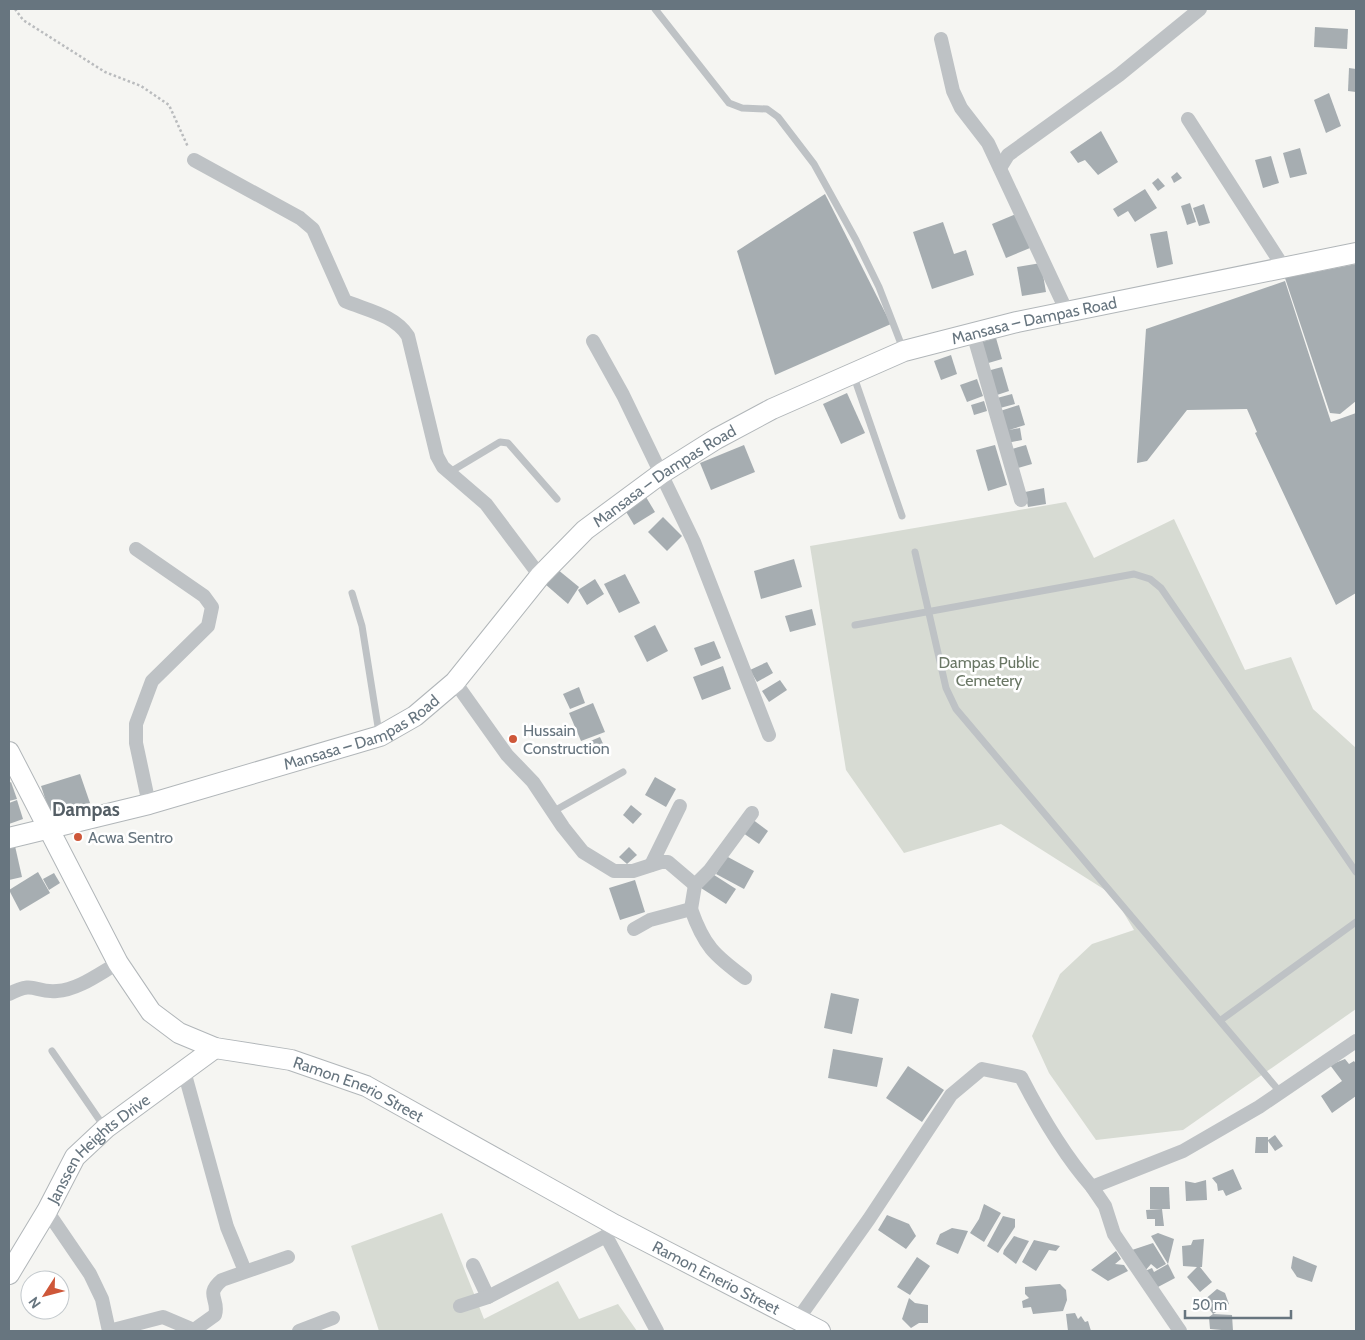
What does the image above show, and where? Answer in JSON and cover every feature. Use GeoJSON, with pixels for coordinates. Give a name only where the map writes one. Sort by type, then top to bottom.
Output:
{"type":"FeatureCollection","features":[{"type":"Feature","properties":{"kind":"main road","name":"Mansasa – Dampas Road"},"geometry":{"type":"LineString","coordinates":[[9,838],[148,804],[380,736],[415,716],[455,682],[540,576],[584,530],[662,473],[716,439],[853,373],[904,351],[973,333],[1356,253]]}},
{"type":"Feature","properties":{"kind":"main road","name":"Ramon Enerio Street"},"geometry":{"type":"LineString","coordinates":[[9,752],[47,830],[118,963],[150,1012],[179,1034],[215,1048],[291,1060],[366,1086],[611,1230],[820,1331]]}},
{"type":"Feature","properties":{"kind":"main road","name":"Janssen Heights Drive"},"geometry":{"type":"LineString","coordinates":[[9,1274],[47,1211],[75,1157],[106,1128],[215,1048]]}},
{"type":"Feature","properties":{"kind":"street"},"geometry":{"type":"LineString","coordinates":[[1000,168],[1008,155],[1119,75],[1200,9]]}},
{"type":"Feature","properties":{"kind":"street"},"geometry":{"type":"LineString","coordinates":[[941,39],[953,92],[961,108],[988,143],[1067,312]]}},
{"type":"Feature","properties":{"kind":"street"},"geometry":{"type":"LineString","coordinates":[[1188,119],[1284,268]]}},
{"type":"Feature","properties":{"kind":"street"},"geometry":{"type":"LineString","coordinates":[[194,160],[300,218],[313,228],[344,301],[390,319],[403,328],[408,336],[437,456],[450,472],[486,504],[540,576]]}},
{"type":"Feature","properties":{"kind":"street"},"geometry":{"type":"LineString","coordinates":[[973,333],[1021,500]]}},
{"type":"Feature","properties":{"kind":"street"},"geometry":{"type":"LineString","coordinates":[[593,341],[662,473],[694,542],[769,735]]}},
{"type":"Feature","properties":{"kind":"street"},"geometry":{"type":"LineString","coordinates":[[136,549],[204,596],[212,607],[208,626],[152,681],[136,724],[136,743],[148,804]]}},
{"type":"Feature","properties":{"kind":"street"},"geometry":{"type":"LineString","coordinates":[[455,682],[507,754],[533,782],[563,827],[583,852],[614,871],[633,871],[668,862],[695,885]]}},
{"type":"Feature","properties":{"kind":"street"},"geometry":{"type":"LineString","coordinates":[[651,865],[680,806]]}},
{"type":"Feature","properties":{"kind":"street"},"geometry":{"type":"LineString","coordinates":[[745,978],[719,958],[707,945],[691,909],[695,885],[710,870],[752,813]]}},
{"type":"Feature","properties":{"kind":"street"},"geometry":{"type":"LineString","coordinates":[[634,929],[650,920],[691,909]]}},
{"type":"Feature","properties":{"kind":"street"},"geometry":{"type":"LineString","coordinates":[[9,994],[25,986],[58,991],[80,984],[118,963]]}},
{"type":"Feature","properties":{"kind":"street"},"geometry":{"type":"LineString","coordinates":[[1092,1187],[1183,1151],[1280,1092],[1356,1041]]}},
{"type":"Feature","properties":{"kind":"street"},"geometry":{"type":"LineString","coordinates":[[798,1319],[869,1220],[951,1095],[982,1069],[1021,1077],[1040,1115],[1076,1169],[1092,1187],[1104,1206],[1114,1234],[1180,1331]]}},
{"type":"Feature","properties":{"kind":"street"},"geometry":{"type":"LineString","coordinates":[[184,1071],[227,1227],[245,1271]]}},
{"type":"Feature","properties":{"kind":"street"},"geometry":{"type":"LineString","coordinates":[[47,1211],[90,1274],[102,1299],[109,1331],[163,1317],[195,1330],[212,1318],[217,1311],[212,1293],[215,1286],[222,1280],[288,1257]]}},
{"type":"Feature","properties":{"kind":"street"},"geometry":{"type":"LineString","coordinates":[[460,1306],[488,1297],[611,1230],[657,1331]]}},
{"type":"Feature","properties":{"kind":"street"},"geometry":{"type":"LineString","coordinates":[[473,1265],[488,1297]]}},
{"type":"Feature","properties":{"kind":"street"},"geometry":{"type":"LineString","coordinates":[[299,1331],[334,1318]]}},
{"type":"Feature","properties":{"kind":"lane"},"geometry":{"type":"LineString","coordinates":[[655,9],[729,102],[742,108],[767,109],[778,117],[814,164],[856,240],[879,287],[904,351]]}},
{"type":"Feature","properties":{"kind":"lane"},"geometry":{"type":"LineString","coordinates":[[853,373],[902,516]]}},
{"type":"Feature","properties":{"kind":"lane"},"geometry":{"type":"LineString","coordinates":[[450,472],[500,442],[508,443],[557,499]]}},
{"type":"Feature","properties":{"kind":"lane"},"geometry":{"type":"LineString","coordinates":[[915,552],[946,688],[956,709],[1280,1092]]}},
{"type":"Feature","properties":{"kind":"lane"},"geometry":{"type":"LineString","coordinates":[[855,625],[1134,574],[1150,579],[1161,588],[1356,872]]}},
{"type":"Feature","properties":{"kind":"lane"},"geometry":{"type":"LineString","coordinates":[[352,593],[362,626],[380,736]]}},
{"type":"Feature","properties":{"kind":"lane"},"geometry":{"type":"LineString","coordinates":[[554,811],[623,772]]}},
{"type":"Feature","properties":{"kind":"lane"},"geometry":{"type":"LineString","coordinates":[[1221,1020],[1356,922]]}},
{"type":"Feature","properties":{"kind":"lane"},"geometry":{"type":"LineString","coordinates":[[52,1051],[106,1128]]}},
{"type":"Feature","properties":{"kind":"path"},"geometry":{"type":"LineString","coordinates":[[15,9],[23,20],[105,72],[141,86],[169,105],[194,160]]}},
{"type":"Feature","properties":{"kind":"green space","name":"Dampas Public Cemetery"},"geometry":{"type":"Polygon","coordinates":[[[1066,502],[1094,558],[1174,519],[1245,670],[1291,657],[1313,709],[1356,748],[1356,1009],[1183,1130],[1096,1140],[1049,1073],[1032,1036],[1060,974],[1092,944],[1134,930],[1113,895],[1001,824],[904,853],[846,770],[810,546],[1066,502]]]}},
{"type":"Feature","properties":{"kind":"green space"},"geometry":{"type":"Polygon","coordinates":[[[442,1213],[484,1319],[558,1281],[579,1319],[618,1304],[637,1331],[379,1331],[351,1246],[442,1213]]]}},
{"type":"Feature","properties":{"kind":"building"},"geometry":{"type":"Polygon","coordinates":[[[1315,27],[1348,29],[1347,49],[1314,47],[1315,27]]]}},
{"type":"Feature","properties":{"kind":"building"},"geometry":{"type":"Polygon","coordinates":[[[1349,68],[1356,69],[1356,92],[1348,91],[1349,68]]]}},
{"type":"Feature","properties":{"kind":"building"},"geometry":{"type":"Polygon","coordinates":[[[1329,93],[1341,126],[1326,133],[1314,100],[1329,93]]]}},
{"type":"Feature","properties":{"kind":"building"},"geometry":{"type":"Polygon","coordinates":[[[1101,131],[1118,162],[1098,175],[1085,160],[1078,163],[1070,152],[1101,131]]]}},
{"type":"Feature","properties":{"kind":"building"},"geometry":{"type":"Polygon","coordinates":[[[1300,148],[1307,174],[1290,178],[1283,153],[1300,148]]]}},
{"type":"Feature","properties":{"kind":"building"},"geometry":{"type":"Polygon","coordinates":[[[1271,156],[1279,183],[1263,188],[1255,160],[1271,156]]]}},
{"type":"Feature","properties":{"kind":"building"},"geometry":{"type":"Polygon","coordinates":[[[1177,172],[1182,178],[1174,183],[1171,177],[1177,172]]]}},
{"type":"Feature","properties":{"kind":"building"},"geometry":{"type":"Polygon","coordinates":[[[1158,178],[1165,186],[1158,191],[1152,183],[1158,178]]]}},
{"type":"Feature","properties":{"kind":"building"},"geometry":{"type":"Polygon","coordinates":[[[1145,189],[1157,208],[1135,222],[1128,211],[1118,217],[1113,209],[1145,189]]]}},
{"type":"Feature","properties":{"kind":"building"},"geometry":{"type":"Polygon","coordinates":[[[825,194],[891,324],[775,375],[737,251],[825,194]]]}},
{"type":"Feature","properties":{"kind":"building"},"geometry":{"type":"Polygon","coordinates":[[[1190,203],[1196,222],[1187,225],[1181,206],[1190,203]]]}},
{"type":"Feature","properties":{"kind":"building"},"geometry":{"type":"Polygon","coordinates":[[[1204,204],[1210,223],[1199,226],[1193,208],[1204,204]]]}},
{"type":"Feature","properties":{"kind":"building"},"geometry":{"type":"Polygon","coordinates":[[[1016,214],[1030,248],[1006,258],[992,224],[1016,214]]]}},
{"type":"Feature","properties":{"kind":"building"},"geometry":{"type":"Polygon","coordinates":[[[943,222],[954,254],[966,250],[974,275],[932,289],[913,232],[943,222]]]}},
{"type":"Feature","properties":{"kind":"building"},"geometry":{"type":"Polygon","coordinates":[[[1167,231],[1173,264],[1157,268],[1150,234],[1167,231]]]}},
{"type":"Feature","properties":{"kind":"building"},"geometry":{"type":"Polygon","coordinates":[[[1041,263],[1046,292],[1022,296],[1017,267],[1041,263]]]}},
{"type":"Feature","properties":{"kind":"building"},"geometry":{"type":"Polygon","coordinates":[[[1356,264],[1356,401],[1340,414],[1330,413],[1285,278],[1356,264]]]}},
{"type":"Feature","properties":{"kind":"building"},"geometry":{"type":"Polygon","coordinates":[[[1285,281],[1331,422],[1356,413],[1356,593],[1336,605],[1255,433],[1257,432],[1247,409],[1187,410],[1147,461],[1137,463],[1146,329],[1285,281]]]}},
{"type":"Feature","properties":{"kind":"building"},"geometry":{"type":"Polygon","coordinates":[[[996,338],[1002,359],[985,364],[979,343],[996,338]]]}},
{"type":"Feature","properties":{"kind":"building"},"geometry":{"type":"Polygon","coordinates":[[[951,355],[957,374],[941,380],[934,361],[951,355]]]}},
{"type":"Feature","properties":{"kind":"building"},"geometry":{"type":"Polygon","coordinates":[[[1002,367],[1009,391],[994,396],[987,371],[1002,367]]]}},
{"type":"Feature","properties":{"kind":"building"},"geometry":{"type":"Polygon","coordinates":[[[977,379],[983,396],[967,402],[960,385],[977,379]]]}},
{"type":"Feature","properties":{"kind":"building"},"geometry":{"type":"Polygon","coordinates":[[[847,393],[865,433],[841,444],[823,404],[847,393]]]}},
{"type":"Feature","properties":{"kind":"building"},"geometry":{"type":"Polygon","coordinates":[[[1012,394],[1015,404],[1000,408],[997,398],[1012,394]]]}},
{"type":"Feature","properties":{"kind":"building"},"geometry":{"type":"Polygon","coordinates":[[[984,401],[987,411],[974,415],[971,405],[984,401]]]}},
{"type":"Feature","properties":{"kind":"building"},"geometry":{"type":"Polygon","coordinates":[[[1019,405],[1025,425],[1009,430],[1020,428],[1022,440],[1007,443],[997,412],[1019,405]]]}},
{"type":"Feature","properties":{"kind":"building"},"geometry":{"type":"Polygon","coordinates":[[[744,445],[755,472],[711,490],[700,463],[744,445]]]}},
{"type":"Feature","properties":{"kind":"building"},"geometry":{"type":"Polygon","coordinates":[[[995,445],[1007,485],[988,491],[976,450],[995,445]]]}},
{"type":"Feature","properties":{"kind":"building"},"geometry":{"type":"Polygon","coordinates":[[[1026,445],[1032,464],[1018,468],[1012,449],[1026,445]]]}},
{"type":"Feature","properties":{"kind":"building"},"geometry":{"type":"Polygon","coordinates":[[[1044,488],[1046,504],[1028,507],[1025,492],[1044,488]]]}},
{"type":"Feature","properties":{"kind":"building"},"geometry":{"type":"Polygon","coordinates":[[[646,497],[655,512],[634,525],[625,510],[646,497]]]}},
{"type":"Feature","properties":{"kind":"building"},"geometry":{"type":"Polygon","coordinates":[[[663,517],[682,536],[667,551],[648,532],[663,517]]]}},
{"type":"Feature","properties":{"kind":"building"},"geometry":{"type":"Polygon","coordinates":[[[794,559],[802,587],[761,599],[754,571],[794,559]]]}},
{"type":"Feature","properties":{"kind":"building"},"geometry":{"type":"Polygon","coordinates":[[[557,569],[579,587],[568,604],[545,584],[557,569]]]}},
{"type":"Feature","properties":{"kind":"building"},"geometry":{"type":"Polygon","coordinates":[[[625,574],[640,603],[619,613],[604,584],[625,574]]]}},
{"type":"Feature","properties":{"kind":"building"},"geometry":{"type":"Polygon","coordinates":[[[595,579],[604,594],[587,605],[578,590],[595,579]]]}},
{"type":"Feature","properties":{"kind":"building"},"geometry":{"type":"Polygon","coordinates":[[[812,609],[816,625],[790,632],[785,616],[812,609]]]}},
{"type":"Feature","properties":{"kind":"building"},"geometry":{"type":"Polygon","coordinates":[[[655,625],[668,651],[647,662],[634,636],[655,625]]]}},
{"type":"Feature","properties":{"kind":"building"},"geometry":{"type":"Polygon","coordinates":[[[714,641],[721,658],[701,666],[694,648],[714,641]]]}},
{"type":"Feature","properties":{"kind":"building"},"geometry":{"type":"Polygon","coordinates":[[[767,662],[773,673],[757,682],[750,670],[767,662]]]}},
{"type":"Feature","properties":{"kind":"building"},"geometry":{"type":"Polygon","coordinates":[[[723,666],[731,689],[702,700],[693,677],[723,666]]]}},
{"type":"Feature","properties":{"kind":"building"},"geometry":{"type":"Polygon","coordinates":[[[780,680],[787,690],[769,702],[762,691],[780,680]]]}},
{"type":"Feature","properties":{"kind":"building"},"geometry":{"type":"Polygon","coordinates":[[[579,687],[585,703],[570,709],[563,694],[579,687]]]}},
{"type":"Feature","properties":{"kind":"building"},"geometry":{"type":"Polygon","coordinates":[[[593,703],[605,732],[581,741],[569,713],[593,703]]]}},
{"type":"Feature","properties":{"kind":"building"},"geometry":{"type":"Polygon","coordinates":[[[600,737],[605,748],[586,756],[581,745],[600,737]]]}},
{"type":"Feature","properties":{"kind":"building"},"geometry":{"type":"Polygon","coordinates":[[[80,774],[90,803],[51,816],[41,786],[80,774]]]}},
{"type":"Feature","properties":{"kind":"building"},"geometry":{"type":"Polygon","coordinates":[[[655,777],[676,789],[666,807],[645,795],[655,777]]]}},
{"type":"Feature","properties":{"kind":"building"},"geometry":{"type":"Polygon","coordinates":[[[11,782],[17,799],[9,801],[9,783],[11,782]]]}},
{"type":"Feature","properties":{"kind":"building"},"geometry":{"type":"Polygon","coordinates":[[[17,800],[23,819],[9,824],[9,803],[17,800]]]}},
{"type":"Feature","properties":{"kind":"building"},"geometry":{"type":"Polygon","coordinates":[[[631,805],[642,814],[633,824],[623,815],[631,805]]]}},
{"type":"Feature","properties":{"kind":"building"},"geometry":{"type":"Polygon","coordinates":[[[752,819],[768,831],[759,844],[743,833],[752,819]]]}},
{"type":"Feature","properties":{"kind":"building"},"geometry":{"type":"Polygon","coordinates":[[[15,846],[22,877],[9,880],[9,848],[15,846]]]}},
{"type":"Feature","properties":{"kind":"building"},"geometry":{"type":"Polygon","coordinates":[[[629,847],[637,855],[627,864],[619,857],[629,847]]]}},
{"type":"Feature","properties":{"kind":"building"},"geometry":{"type":"Polygon","coordinates":[[[726,856],[754,871],[744,889],[716,874],[726,856]]]}},
{"type":"Feature","properties":{"kind":"building"},"geometry":{"type":"Polygon","coordinates":[[[38,872],[50,893],[20,911],[9,890],[38,872]]]}},
{"type":"Feature","properties":{"kind":"building"},"geometry":{"type":"Polygon","coordinates":[[[54,873],[60,883],[49,890],[43,879],[54,873]]]}},
{"type":"Feature","properties":{"kind":"building"},"geometry":{"type":"Polygon","coordinates":[[[711,873],[736,889],[726,904],[701,888],[711,873]]]}},
{"type":"Feature","properties":{"kind":"building"},"geometry":{"type":"Polygon","coordinates":[[[635,880],[645,912],[620,920],[609,888],[635,880]]]}},
{"type":"Feature","properties":{"kind":"building"},"geometry":{"type":"Polygon","coordinates":[[[831,993],[859,999],[852,1034],[824,1028],[831,993]]]}},
{"type":"Feature","properties":{"kind":"building"},"geometry":{"type":"Polygon","coordinates":[[[833,1049],[883,1058],[877,1087],[828,1078],[833,1049]]]}},
{"type":"Feature","properties":{"kind":"building"},"geometry":{"type":"Polygon","coordinates":[[[1345,1059],[1349,1064],[1354,1061],[1356,1064],[1356,1096],[1332,1113],[1321,1096],[1342,1081],[1330,1065],[1345,1059]]]}},
{"type":"Feature","properties":{"kind":"building"},"geometry":{"type":"Polygon","coordinates":[[[908,1066],[944,1090],[922,1122],[886,1098],[908,1066]]]}},
{"type":"Feature","properties":{"kind":"building"},"geometry":{"type":"Polygon","coordinates":[[[1275,1135],[1283,1146],[1275,1151],[1268,1141],[1268,1153],[1255,1153],[1256,1137],[1268,1137],[1268,1140],[1275,1135]]]}},
{"type":"Feature","properties":{"kind":"building"},"geometry":{"type":"Polygon","coordinates":[[[1233,1169],[1242,1189],[1226,1196],[1223,1190],[1218,1191],[1217,1184],[1212,1178],[1233,1169]]]}},
{"type":"Feature","properties":{"kind":"building"},"geometry":{"type":"Polygon","coordinates":[[[1206,1180],[1207,1200],[1186,1201],[1185,1181],[1195,1183],[1206,1180]]]}},
{"type":"Feature","properties":{"kind":"building"},"geometry":{"type":"Polygon","coordinates":[[[1150,1187],[1169,1187],[1170,1209],[1150,1209],[1150,1187]]]}},
{"type":"Feature","properties":{"kind":"building"},"geometry":{"type":"Polygon","coordinates":[[[984,1204],[1001,1213],[984,1242],[970,1233],[979,1219],[984,1204]]]}},
{"type":"Feature","properties":{"kind":"building"},"geometry":{"type":"Polygon","coordinates":[[[1162,1209],[1164,1226],[1155,1226],[1155,1219],[1147,1219],[1146,1210],[1162,1209]]]}},
{"type":"Feature","properties":{"kind":"building"},"geometry":{"type":"Polygon","coordinates":[[[887,1215],[909,1224],[916,1236],[906,1249],[878,1230],[887,1215]]]}},
{"type":"Feature","properties":{"kind":"building"},"geometry":{"type":"Polygon","coordinates":[[[1003,1216],[1015,1219],[1015,1227],[998,1253],[987,1246],[1003,1216]]]}},
{"type":"Feature","properties":{"kind":"building"},"geometry":{"type":"Polygon","coordinates":[[[952,1228],[968,1231],[958,1254],[936,1244],[940,1234],[952,1228]]]}},
{"type":"Feature","properties":{"kind":"building"},"geometry":{"type":"Polygon","coordinates":[[[1158,1233],[1174,1239],[1168,1264],[1151,1236],[1158,1233]]]}},
{"type":"Feature","properties":{"kind":"building"},"geometry":{"type":"Polygon","coordinates":[[[1014,1236],[1029,1241],[1016,1264],[1003,1254],[1014,1236]]]}},
{"type":"Feature","properties":{"kind":"building"},"geometry":{"type":"Polygon","coordinates":[[[1204,1239],[1202,1267],[1200,1267],[1212,1282],[1200,1292],[1187,1277],[1197,1267],[1183,1266],[1182,1246],[1191,1245],[1193,1240],[1204,1239]]]}},
{"type":"Feature","properties":{"kind":"building"},"geometry":{"type":"Polygon","coordinates":[[[1034,1240],[1060,1246],[1056,1251],[1049,1250],[1036,1271],[1022,1262],[1034,1240]]]}},
{"type":"Feature","properties":{"kind":"building"},"geometry":{"type":"Polygon","coordinates":[[[1153,1243],[1166,1264],[1157,1269],[1151,1264],[1145,1271],[1132,1250],[1153,1243]]]}},
{"type":"Feature","properties":{"kind":"building"},"geometry":{"type":"Polygon","coordinates":[[[1116,1251],[1121,1259],[1115,1264],[1124,1265],[1128,1271],[1108,1281],[1091,1270],[1116,1251]]]}},
{"type":"Feature","properties":{"kind":"building"},"geometry":{"type":"Polygon","coordinates":[[[1293,1256],[1317,1266],[1312,1282],[1297,1277],[1291,1268],[1293,1256]]]}},
{"type":"Feature","properties":{"kind":"building"},"geometry":{"type":"Polygon","coordinates":[[[917,1257],[930,1266],[910,1295],[897,1287],[917,1257]]]}},
{"type":"Feature","properties":{"kind":"building"},"geometry":{"type":"Polygon","coordinates":[[[1168,1264],[1175,1278],[1158,1287],[1145,1271],[1152,1268],[1154,1272],[1168,1264]]]}},
{"type":"Feature","properties":{"kind":"building"},"geometry":{"type":"Polygon","coordinates":[[[1060,1284],[1066,1290],[1067,1300],[1063,1311],[1033,1314],[1031,1307],[1023,1308],[1022,1301],[1029,1298],[1025,1294],[1025,1287],[1060,1284]]]}},
{"type":"Feature","properties":{"kind":"building"},"geometry":{"type":"Polygon","coordinates":[[[1217,1289],[1225,1293],[1229,1304],[1213,1314],[1203,1301],[1217,1289]]]}},
{"type":"Feature","properties":{"kind":"building"},"geometry":{"type":"Polygon","coordinates":[[[909,1298],[915,1303],[928,1305],[928,1323],[919,1323],[911,1328],[902,1319],[909,1298]]]}},
{"type":"Feature","properties":{"kind":"building"},"geometry":{"type":"Polygon","coordinates":[[[1075,1313],[1078,1319],[1081,1316],[1085,1322],[1088,1321],[1091,1331],[1068,1331],[1066,1314],[1075,1313]]]}},
{"type":"Feature","properties":{"kind":"building"},"geometry":{"type":"Polygon","coordinates":[[[1213,1314],[1232,1315],[1233,1331],[1210,1329],[1209,1317],[1213,1314]]]}},
{"type":"Feature","properties":{"kind":"place","name":"Hussain Construction"},"geometry":{"type":"Point","coordinates":[513,739]}},
{"type":"Feature","properties":{"kind":"place","name":"Acwa Sentro"},"geometry":{"type":"Point","coordinates":[78,837]}},
{"type":"Feature","properties":{"kind":"district","name":"Dampas"},"geometry":{"type":"Point","coordinates":[86,809]}}]}
